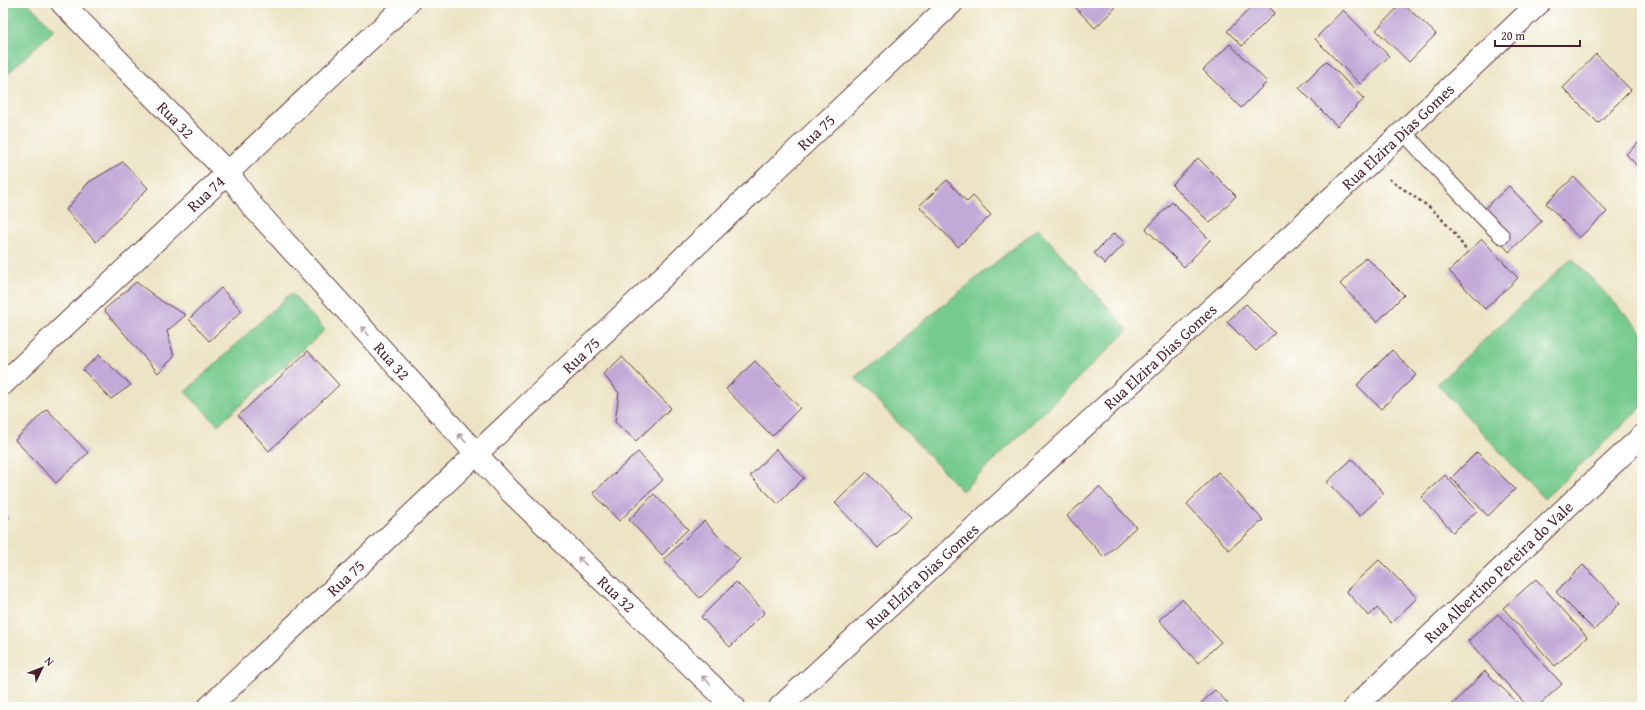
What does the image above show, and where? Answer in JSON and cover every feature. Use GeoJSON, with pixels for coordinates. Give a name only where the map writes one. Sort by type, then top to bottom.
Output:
{"type":"FeatureCollection","features":[{"type":"Feature","properties":{"kind":"street","name":"Rua 32"},"geometry":{"type":"LineString","coordinates":[[62,3],[228,173],[252,206],[510,491],[734,707]]}},
{"type":"Feature","properties":{"kind":"street","name":"Rua 74"},"geometry":{"type":"LineString","coordinates":[[3,384],[408,3]]}},
{"type":"Feature","properties":{"kind":"street","name":"Rua 75"},"geometry":{"type":"LineString","coordinates":[[210,707],[952,3]]}},
{"type":"Feature","properties":{"kind":"street","name":"Rua Elzira Dias Gomes"},"geometry":{"type":"LineString","coordinates":[[780,707],[1402,132],[1539,3]]}},
{"type":"Feature","properties":{"kind":"street","name":"Rua Albertino Pereira do Vale"},"geometry":{"type":"LineString","coordinates":[[1355,707],[1642,436]]}},
{"type":"Feature","properties":{"kind":"lane"},"geometry":{"type":"LineString","coordinates":[[1402,132],[1432,161],[1479,214],[1502,236]]}},
{"type":"Feature","properties":{"kind":"path"},"geometry":{"type":"LineString","coordinates":[[1366,164],[1432,209],[1453,232],[1468,253]]}},
{"type":"Feature","properties":{"kind":"green space"},"geometry":{"type":"Polygon","coordinates":[[[3,3],[28,3],[54,30],[3,78],[3,3]]]}},
{"type":"Feature","properties":{"kind":"green space"},"geometry":{"type":"Polygon","coordinates":[[[1038,228],[1128,330],[962,491],[855,377],[1038,228]]]}},
{"type":"Feature","properties":{"kind":"green space"},"geometry":{"type":"Polygon","coordinates":[[[1572,258],[1642,332],[1642,407],[1544,499],[1437,384],[1572,258]]]}},
{"type":"Feature","properties":{"kind":"green space"},"geometry":{"type":"Polygon","coordinates":[[[291,293],[325,330],[218,425],[185,392],[291,293]]]}},
{"type":"Feature","properties":{"kind":"building"},"geometry":{"type":"Polygon","coordinates":[[[1071,3],[1120,3],[1095,28],[1071,3]]]}},
{"type":"Feature","properties":{"kind":"building"},"geometry":{"type":"Polygon","coordinates":[[[1256,3],[1265,3],[1275,13],[1242,46],[1227,31],[1256,3]]]}},
{"type":"Feature","properties":{"kind":"building"},"geometry":{"type":"Polygon","coordinates":[[[1402,3],[1436,34],[1409,62],[1376,30],[1402,3]]]}},
{"type":"Feature","properties":{"kind":"building"},"geometry":{"type":"Polygon","coordinates":[[[1343,10],[1389,56],[1360,84],[1315,39],[1343,10]]]}},
{"type":"Feature","properties":{"kind":"building"},"geometry":{"type":"Polygon","coordinates":[[[1230,44],[1267,82],[1241,108],[1203,70],[1230,44]]]}},
{"type":"Feature","properties":{"kind":"building"},"geometry":{"type":"Polygon","coordinates":[[[1596,54],[1631,90],[1598,123],[1563,88],[1596,54]]]}},
{"type":"Feature","properties":{"kind":"building"},"geometry":{"type":"Polygon","coordinates":[[[1326,61],[1364,99],[1337,126],[1299,88],[1326,61]]]}},
{"type":"Feature","properties":{"kind":"building"},"geometry":{"type":"Polygon","coordinates":[[[1642,140],[1642,171],[1626,154],[1642,140]]]}},
{"type":"Feature","properties":{"kind":"building"},"geometry":{"type":"Polygon","coordinates":[[[1198,158],[1236,196],[1210,223],[1172,185],[1198,158]]]}},
{"type":"Feature","properties":{"kind":"building"},"geometry":{"type":"Polygon","coordinates":[[[123,162],[148,188],[96,242],[66,210],[89,182],[123,162]]]}},
{"type":"Feature","properties":{"kind":"building"},"geometry":{"type":"Polygon","coordinates":[[[1574,177],[1607,212],[1579,238],[1546,203],[1574,177]]]}},
{"type":"Feature","properties":{"kind":"building"},"geometry":{"type":"Polygon","coordinates":[[[947,180],[967,202],[973,196],[991,215],[958,247],[919,206],[947,180]]]}},
{"type":"Feature","properties":{"kind":"building"},"geometry":{"type":"Polygon","coordinates":[[[1509,186],[1542,221],[1509,252],[1479,214],[1509,186]]]}},
{"type":"Feature","properties":{"kind":"building"},"geometry":{"type":"Polygon","coordinates":[[[1172,202],[1210,240],[1184,267],[1146,229],[1172,202]]]}},
{"type":"Feature","properties":{"kind":"building"},"geometry":{"type":"Polygon","coordinates":[[[1114,233],[1125,243],[1105,264],[1094,253],[1114,233]]]}},
{"type":"Feature","properties":{"kind":"building"},"geometry":{"type":"Polygon","coordinates":[[[1482,239],[1518,278],[1485,309],[1449,271],[1482,239]]]}},
{"type":"Feature","properties":{"kind":"building"},"geometry":{"type":"Polygon","coordinates":[[[1366,257],[1404,295],[1377,322],[1340,284],[1366,257]]]}},
{"type":"Feature","properties":{"kind":"building"},"geometry":{"type":"Polygon","coordinates":[[[136,282],[163,302],[186,315],[167,331],[174,357],[158,373],[104,310],[136,282]]]}},
{"type":"Feature","properties":{"kind":"building"},"geometry":{"type":"Polygon","coordinates":[[[221,288],[242,311],[209,341],[189,319],[221,288]]]}},
{"type":"Feature","properties":{"kind":"building"},"geometry":{"type":"Polygon","coordinates":[[[1246,304],[1275,333],[1256,351],[1227,322],[1246,304]]]}},
{"type":"Feature","properties":{"kind":"building"},"geometry":{"type":"Polygon","coordinates":[[[1392,350],[1416,375],[1381,409],[1357,385],[1392,350]]]}},
{"type":"Feature","properties":{"kind":"building"},"geometry":{"type":"Polygon","coordinates":[[[308,351],[339,385],[269,451],[238,416],[308,351]]]}},
{"type":"Feature","properties":{"kind":"building"},"geometry":{"type":"Polygon","coordinates":[[[99,355],[131,385],[111,399],[83,370],[99,355]]]}},
{"type":"Feature","properties":{"kind":"building"},"geometry":{"type":"Polygon","coordinates":[[[622,357],[671,408],[636,441],[615,422],[619,393],[603,374],[622,357]]]}},
{"type":"Feature","properties":{"kind":"building"},"geometry":{"type":"Polygon","coordinates":[[[755,361],[800,408],[772,436],[726,389],[755,361]]]}},
{"type":"Feature","properties":{"kind":"building"},"geometry":{"type":"Polygon","coordinates":[[[47,409],[88,453],[56,483],[15,440],[47,409]]]}},
{"type":"Feature","properties":{"kind":"building"},"geometry":{"type":"Polygon","coordinates":[[[776,449],[804,478],[778,504],[750,476],[776,449]]]}},
{"type":"Feature","properties":{"kind":"building"},"geometry":{"type":"Polygon","coordinates":[[[638,452],[663,480],[619,521],[593,493],[638,452]]]}},
{"type":"Feature","properties":{"kind":"building"},"geometry":{"type":"Polygon","coordinates":[[[1477,452],[1515,489],[1488,516],[1451,478],[1477,452]]]}},
{"type":"Feature","properties":{"kind":"building"},"geometry":{"type":"Polygon","coordinates":[[[1352,459],[1384,493],[1360,516],[1327,482],[1352,459]]]}},
{"type":"Feature","properties":{"kind":"building"},"geometry":{"type":"Polygon","coordinates":[[[867,472],[911,517],[878,548],[835,503],[867,472]]]}},
{"type":"Feature","properties":{"kind":"building"},"geometry":{"type":"Polygon","coordinates":[[[1218,472],[1263,520],[1229,550],[1187,504],[1218,472]]]}},
{"type":"Feature","properties":{"kind":"building"},"geometry":{"type":"Polygon","coordinates":[[[1445,475],[1477,511],[1453,532],[1421,497],[1445,475]]]}},
{"type":"Feature","properties":{"kind":"building"},"geometry":{"type":"Polygon","coordinates":[[[1099,487],[1136,527],[1104,557],[1067,516],[1099,487]]]}},
{"type":"Feature","properties":{"kind":"building"},"geometry":{"type":"Polygon","coordinates":[[[654,494],[688,529],[662,555],[629,520],[654,494]]]}},
{"type":"Feature","properties":{"kind":"building"},"geometry":{"type":"Polygon","coordinates":[[[3,510],[9,518],[3,523],[3,510]]]}},
{"type":"Feature","properties":{"kind":"building"},"geometry":{"type":"Polygon","coordinates":[[[704,521],[740,559],[700,598],[663,560],[704,521]]]}},
{"type":"Feature","properties":{"kind":"building"},"geometry":{"type":"Polygon","coordinates":[[[1379,560],[1417,598],[1391,623],[1377,608],[1369,616],[1346,591],[1379,560]]]}},
{"type":"Feature","properties":{"kind":"building"},"geometry":{"type":"Polygon","coordinates":[[[1583,565],[1620,603],[1594,630],[1556,592],[1583,565]]]}},
{"type":"Feature","properties":{"kind":"building"},"geometry":{"type":"Polygon","coordinates":[[[1536,579],[1587,637],[1555,666],[1503,608],[1536,579]]]}},
{"type":"Feature","properties":{"kind":"building"},"geometry":{"type":"Polygon","coordinates":[[[736,582],[765,612],[730,647],[701,617],[736,582]]]}},
{"type":"Feature","properties":{"kind":"building"},"geometry":{"type":"Polygon","coordinates":[[[1182,599],[1221,642],[1198,663],[1159,620],[1182,599]]]}},
{"type":"Feature","properties":{"kind":"building"},"geometry":{"type":"Polygon","coordinates":[[[1498,614],[1562,684],[1537,707],[1528,707],[1468,641],[1498,614]]]}},
{"type":"Feature","properties":{"kind":"building"},"geometry":{"type":"Polygon","coordinates":[[[1485,671],[1522,707],[1451,706],[1485,671]]]}},
{"type":"Feature","properties":{"kind":"building"},"geometry":{"type":"Polygon","coordinates":[[[1215,690],[1231,707],[1197,707],[1215,690]]]}}]}
